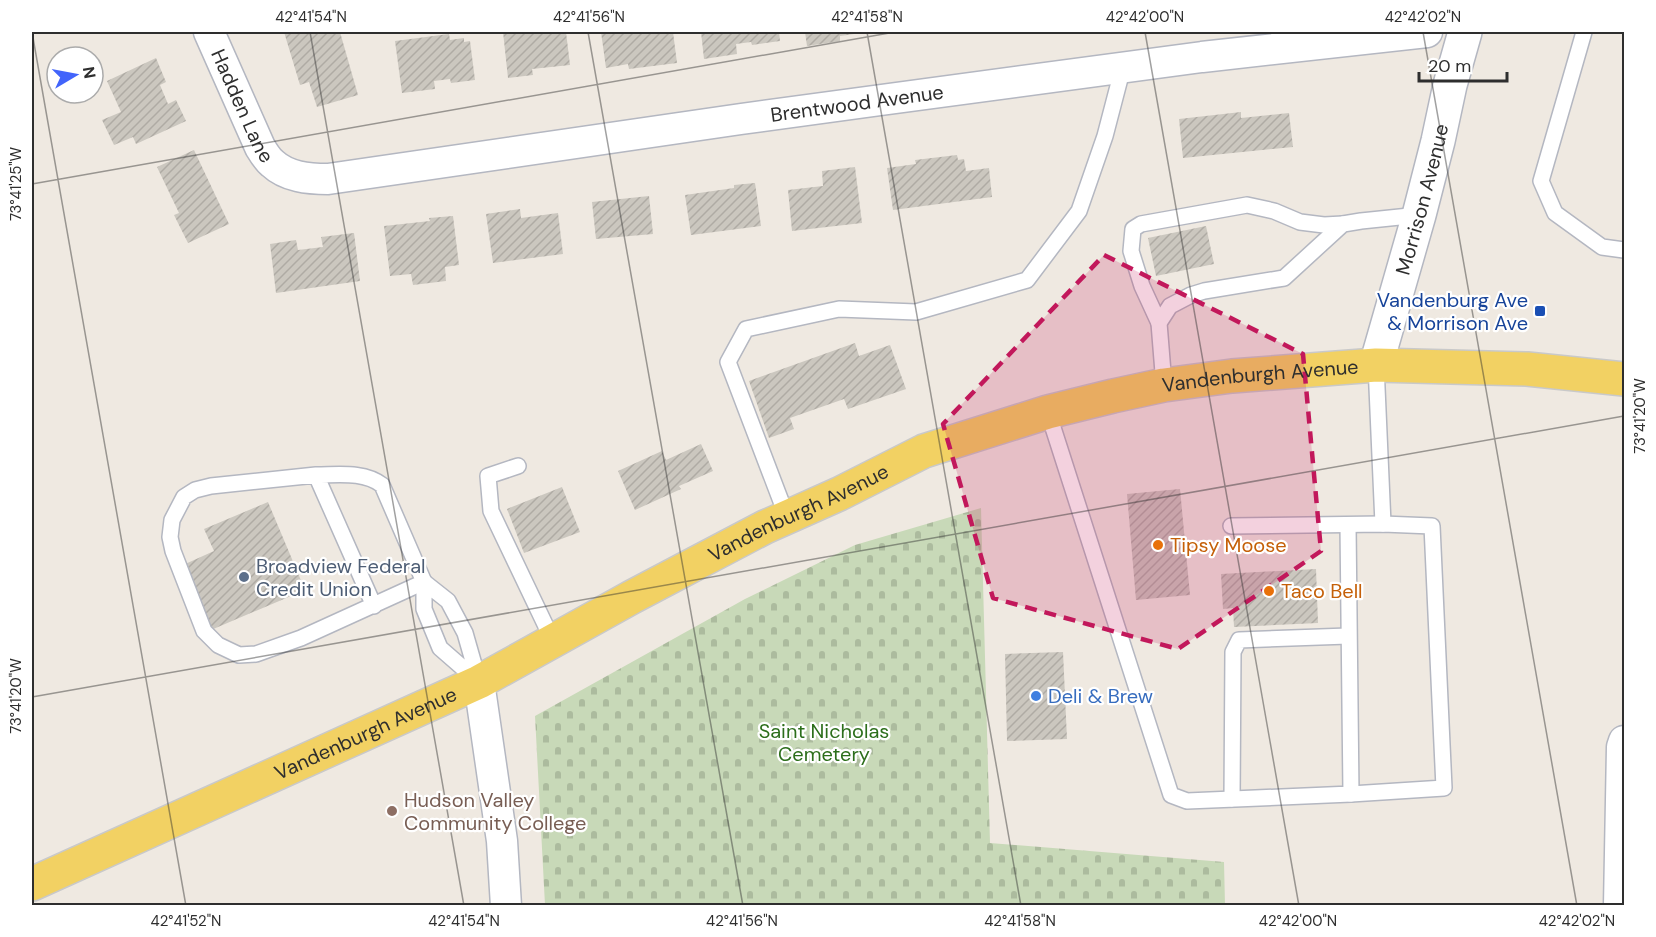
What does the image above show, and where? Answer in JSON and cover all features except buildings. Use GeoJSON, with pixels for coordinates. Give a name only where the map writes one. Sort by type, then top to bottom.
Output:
{"type":"FeatureCollection","features":[{"type":"Feature","properties":{"kind":"main road","name":"Vandenburgh Avenue"},"geometry":{"type":"LineString","coordinates":[[32,884],[479,682],[765,527],[839,494],[924,451],[1048,412],[1164,385],[1232,376],[1376,365],[1527,369],[1624,379]]}},
{"type":"Feature","properties":{"kind":"street","name":"Hadden Lane"},"geometry":{"type":"LineString","coordinates":[[209,32],[260,147],[271,163],[286,173]]}},
{"type":"Feature","properties":{"kind":"street","name":"Brentwood Avenue"},"geometry":{"type":"LineString","coordinates":[[286,173],[309,179],[328,179],[741,118],[1202,57],[1427,32]]}},
{"type":"Feature","properties":{"kind":"street","name":"Morrison Avenue"},"geometry":{"type":"LineString","coordinates":[[1376,365],[1419,215],[1465,32]]}},
{"type":"Feature","properties":{"kind":"street"},"geometry":{"type":"LineString","coordinates":[[479,682],[502,841],[506,906]]}},
{"type":"Feature","properties":{"kind":"street"},"geometry":{"type":"LineString","coordinates":[[1619,906],[1622,747],[1624,741]]}},
{"type":"Feature","properties":{"kind":"lane"},"geometry":{"type":"LineString","coordinates":[[1584,32],[1541,181],[1555,213],[1602,247],[1624,250]]}},
{"type":"Feature","properties":{"kind":"lane"},"geometry":{"type":"LineString","coordinates":[[787,517],[728,362],[746,329],[839,309],[916,312],[1027,280],[1079,211],[1105,135],[1123,67]]}},
{"type":"Feature","properties":{"kind":"lane"},"geometry":{"type":"LineString","coordinates":[[1164,385],[1159,324],[1142,286],[1131,251],[1133,229],[1140,224],[1247,205],[1274,211],[1300,222],[1324,225],[1419,215]]}},
{"type":"Feature","properties":{"kind":"lane"},"geometry":{"type":"LineString","coordinates":[[1159,324],[1170,306],[1191,295],[1284,278],[1343,224]]}},
{"type":"Feature","properties":{"kind":"lane"},"geometry":{"type":"LineString","coordinates":[[1376,365],[1383,524]]}},
{"type":"Feature","properties":{"kind":"lane"},"geometry":{"type":"LineString","coordinates":[[1048,412],[1171,795],[1187,801],[1444,788],[1432,526],[1383,524],[1231,526]]}},
{"type":"Feature","properties":{"kind":"lane"},"geometry":{"type":"LineString","coordinates":[[518,466],[488,476],[491,511],[553,641]]}},
{"type":"Feature","properties":{"kind":"lane"},"geometry":{"type":"LineString","coordinates":[[316,475],[374,606]]}},
{"type":"Feature","properties":{"kind":"lane"},"geometry":{"type":"LineString","coordinates":[[424,582],[277,647],[256,654],[240,655],[218,645],[204,631],[173,551],[170,537],[172,520],[184,497],[195,490],[211,486],[316,475],[373,478],[382,485],[424,582],[424,609],[440,648],[479,682]]}},
{"type":"Feature","properties":{"kind":"lane"},"geometry":{"type":"LineString","coordinates":[[1348,525],[1351,794]]}},
{"type":"Feature","properties":{"kind":"lane"},"geometry":{"type":"LineString","coordinates":[[424,582],[448,601],[465,633],[479,682]]}},
{"type":"Feature","properties":{"kind":"lane"},"geometry":{"type":"LineString","coordinates":[[1232,799],[1233,652],[1239,640],[1348,636]]}},
{"type":"Feature","properties":{"kind":"highlighted area"},"geometry":{"type":"Polygon","coordinates":[[[1104,255],[1303,354],[1321,551],[1178,649],[993,598],[943,424],[1104,255]]]}},
{"type":"Feature","properties":{"kind":"green space","name":"Saint Nicholas Cemetery"},"geometry":{"type":"Polygon","coordinates":[[[981,508],[990,843],[1224,862],[1225,905],[545,905],[535,716],[745,599],[855,545],[981,508]]]}},
{"type":"Feature","properties":{"kind":"place","name":"Vandenburg Ave & Morrison Ave"},"geometry":{"type":"Point","coordinates":[1540,311]}},
{"type":"Feature","properties":{"kind":"place","name":"Tipsy Moose"},"geometry":{"type":"Point","coordinates":[1158,545]}},
{"type":"Feature","properties":{"kind":"place","name":"Broadview Federal Credit Union"},"geometry":{"type":"Point","coordinates":[244,577]}},
{"type":"Feature","properties":{"kind":"place","name":"Taco Bell"},"geometry":{"type":"Point","coordinates":[1269,591]}},
{"type":"Feature","properties":{"kind":"place","name":"Deli & Brew"},"geometry":{"type":"Point","coordinates":[1036,696]}},
{"type":"Feature","properties":{"kind":"place","name":"Hudson Valley Community College"},"geometry":{"type":"Point","coordinates":[392,811]}}]}
